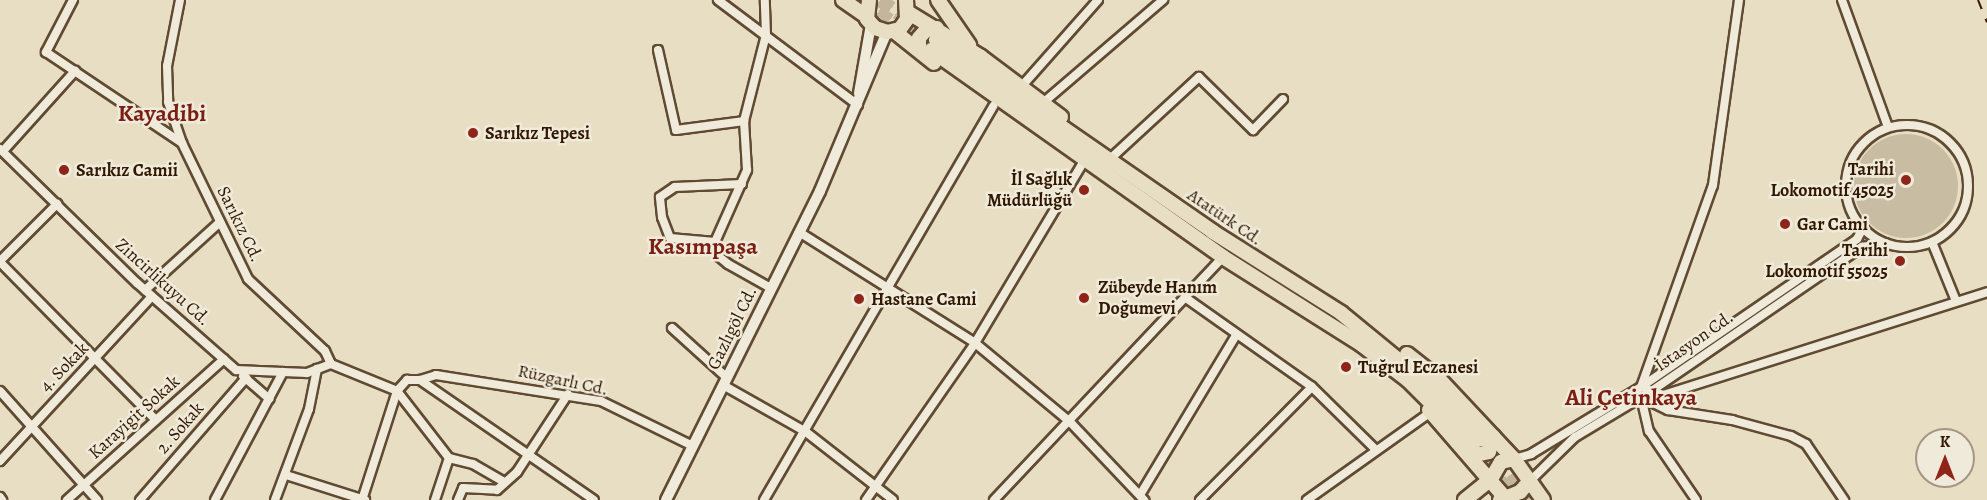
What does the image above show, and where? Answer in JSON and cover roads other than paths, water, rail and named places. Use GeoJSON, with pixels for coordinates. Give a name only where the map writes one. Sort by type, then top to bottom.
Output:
{"type":"FeatureCollection","features":[{"type":"Feature","properties":{"kind":"main road"},"geometry":{"type":"LineString","coordinates":[[843,0],[869,20],[891,32],[981,57]]}},
{"type":"Feature","properties":{"kind":"main road"},"geometry":{"type":"LineString","coordinates":[[869,0],[869,20]]}},
{"type":"Feature","properties":{"kind":"main road"},"geometry":{"type":"LineString","coordinates":[[938,0],[981,57],[1044,102],[1110,159]]}},
{"type":"Feature","properties":{"kind":"main road"},"geometry":{"type":"LineString","coordinates":[[891,32],[904,24],[909,5]]}},
{"type":"Feature","properties":{"kind":"main road"},"geometry":{"type":"LineString","coordinates":[[909,5],[931,42],[993,106],[1053,146],[1084,161]]}},
{"type":"Feature","properties":{"kind":"main road","name":"Atatürk Cd."},"geometry":{"type":"LineString","coordinates":[[931,42],[1110,159],[1213,232],[1341,313],[1381,333],[1440,380],[1479,444]]}},
{"type":"Feature","properties":{"kind":"main road","name":"Atatürk Cd."},"geometry":{"type":"LineString","coordinates":[[931,42],[1084,161],[1223,256],[1327,323],[1408,380],[1479,444]]}},
{"type":"Feature","properties":{"kind":"main road"},"geometry":{"type":"LineString","coordinates":[[1327,323],[1431,412],[1479,444],[1514,459],[1543,500]]}},
{"type":"Feature","properties":{"kind":"main road"},"geometry":{"type":"LineString","coordinates":[[1479,444],[1491,479],[1504,499],[1520,492],[1530,481]]}},
{"type":"Feature","properties":{"kind":"main road"},"geometry":{"type":"LineString","coordinates":[[1465,500],[1491,479],[1501,462],[1514,459]]}},
{"type":"Feature","properties":{"kind":"street"},"geometry":{"type":"LineString","coordinates":[[73,0],[46,52],[182,143]]}},
{"type":"Feature","properties":{"kind":"street","name":"Sarıkız Cd."},"geometry":{"type":"LineString","coordinates":[[180,0],[167,66],[168,102],[182,143],[248,279],[325,351],[331,364]]}},
{"type":"Feature","properties":{"kind":"street"},"geometry":{"type":"LineString","coordinates":[[718,0],[858,105]]}},
{"type":"Feature","properties":{"kind":"street"},"geometry":{"type":"LineString","coordinates":[[765,0],[766,35],[744,122],[747,170],[715,242],[717,255],[728,264],[771,288]]}},
{"type":"Feature","properties":{"kind":"street"},"geometry":{"type":"LineString","coordinates":[[1021,87],[1098,0]]}},
{"type":"Feature","properties":{"kind":"street"},"geometry":{"type":"LineString","coordinates":[[1044,102],[1163,0]]}},
{"type":"Feature","properties":{"kind":"street"},"geometry":{"type":"LineString","coordinates":[[1739,0],[1713,185],[1641,387],[1650,392],[1664,394],[1987,292]]}},
{"type":"Feature","properties":{"kind":"street"},"geometry":{"type":"LineString","coordinates":[[1842,0],[1888,127]]}},
{"type":"Feature","properties":{"kind":"street","name":"Gazlıgöl Cd."},"geometry":{"type":"LineString","coordinates":[[858,105],[861,66],[869,20]]}},
{"type":"Feature","properties":{"kind":"street","name":"Gazlıgöl Cd."},"geometry":{"type":"LineString","coordinates":[[666,500],[799,232],[891,32]]}},
{"type":"Feature","properties":{"kind":"street"},"geometry":{"type":"LineString","coordinates":[[658,50],[676,130],[744,122]]}},
{"type":"Feature","properties":{"kind":"street"},"geometry":{"type":"LineString","coordinates":[[2,150],[75,71]]}},
{"type":"Feature","properties":{"kind":"street"},"geometry":{"type":"LineString","coordinates":[[1110,159],[1199,77],[1253,130],[1283,99]]}},
{"type":"Feature","properties":{"kind":"street"},"geometry":{"type":"LineString","coordinates":[[764,500],[891,287],[993,106]]}},
{"type":"Feature","properties":{"kind":"street"},"geometry":{"type":"LineString","coordinates":[[1909,124],[1930,128],[1947,139],[1961,154],[1968,174],[1969,195],[1962,214],[1949,231],[1932,242],[1909,246],[1886,243],[1863,228],[1851,211],[1846,191],[1848,171],[1863,144],[1888,127],[1909,124]]}},
{"type":"Feature","properties":{"kind":"street","name":"Zincirlikuyu Cd."},"geometry":{"type":"LineString","coordinates":[[2,150],[148,293],[269,399]]}},
{"type":"Feature","properties":{"kind":"street"},"geometry":{"type":"LineString","coordinates":[[866,500],[975,343],[1084,161]]}},
{"type":"Feature","properties":{"kind":"street"},"geometry":{"type":"LineString","coordinates":[[715,242],[670,238],[662,217],[662,194],[687,185],[742,184]]}},
{"type":"Feature","properties":{"kind":"street"},"geometry":{"type":"LineString","coordinates":[[57,204],[0,262],[94,361],[156,420]]}},
{"type":"Feature","properties":{"kind":"street","name":"4. Sokak"},"geometry":{"type":"LineString","coordinates":[[0,461],[94,361],[148,293],[220,222]]}},
{"type":"Feature","properties":{"kind":"street","name":"İstasyon Cd."},"geometry":{"type":"LineString","coordinates":[[1514,459],[1531,454],[1641,387],[1857,239],[1863,228]]}},
{"type":"Feature","properties":{"kind":"street"},"geometry":{"type":"LineString","coordinates":[[799,232],[891,287],[975,343],[1070,422],[1142,498],[1236,334]]}},
{"type":"Feature","properties":{"kind":"street"},"geometry":{"type":"LineString","coordinates":[[1932,242],[1956,301]]}},
{"type":"Feature","properties":{"kind":"street","name":"İstasyon Cd."},"geometry":{"type":"LineString","coordinates":[[1530,481],[1575,437],[1650,392],[1862,247],[1886,243]]}},
{"type":"Feature","properties":{"kind":"street"},"geometry":{"type":"LineString","coordinates":[[994,500],[1070,422],[1223,256]]}},
{"type":"Feature","properties":{"kind":"street"},"geometry":{"type":"LineString","coordinates":[[1186,298],[1312,387],[1376,449]]}},
{"type":"Feature","properties":{"kind":"street"},"geometry":{"type":"LineString","coordinates":[[672,328],[724,381],[806,432],[893,500]]}},
{"type":"Feature","properties":{"kind":"street","name":"Karayigit Sokak"},"geometry":{"type":"LineString","coordinates":[[67,500],[224,359]]}},
{"type":"Feature","properties":{"kind":"street"},"geometry":{"type":"LineString","coordinates":[[236,370],[283,372],[317,369],[331,364],[397,391],[449,458],[473,464],[503,481]]}},
{"type":"Feature","properties":{"kind":"street"},"geometry":{"type":"LineString","coordinates":[[275,500],[309,409],[317,369]]}},
{"type":"Feature","properties":{"kind":"street"},"geometry":{"type":"LineString","coordinates":[[216,500],[283,372]]}},
{"type":"Feature","properties":{"kind":"street","name":"Rüzgarlı Cd."},"geometry":{"type":"LineString","coordinates":[[397,391],[407,380],[420,380],[436,375],[568,394],[601,401],[693,446]]}},
{"type":"Feature","properties":{"kind":"street","name":"2. Sokak"},"geometry":{"type":"LineString","coordinates":[[140,500],[246,378]]}},
{"type":"Feature","properties":{"kind":"street"},"geometry":{"type":"LineString","coordinates":[[420,380],[594,500]]}},
{"type":"Feature","properties":{"kind":"street"},"geometry":{"type":"LineString","coordinates":[[1200,500],[1312,387]]}},
{"type":"Feature","properties":{"kind":"street"},"geometry":{"type":"LineString","coordinates":[[286,475],[363,500],[397,391]]}},
{"type":"Feature","properties":{"kind":"street"},"geometry":{"type":"LineString","coordinates":[[458,500],[464,488],[493,490],[503,481],[529,455],[568,394]]}},
{"type":"Feature","properties":{"kind":"street"},"geometry":{"type":"LineString","coordinates":[[1,395],[98,500]]}},
{"type":"Feature","properties":{"kind":"street"},"geometry":{"type":"LineString","coordinates":[[1641,397],[1649,431],[1696,500]]}},
{"type":"Feature","properties":{"kind":"street"},"geometry":{"type":"LineString","coordinates":[[1641,397],[1668,410],[1741,422],[1791,436],[1806,444],[1844,500]]}},
{"type":"Feature","properties":{"kind":"street"},"geometry":{"type":"LineString","coordinates":[[1308,500],[1376,449],[1431,412]]}},
{"type":"Feature","properties":{"kind":"street"},"geometry":{"type":"LineString","coordinates":[[435,500],[449,458]]}},
{"type":"Feature","properties":{"kind":"street"},"geometry":{"type":"LineString","coordinates":[[493,490],[498,500]]}},
{"type":"Feature","properties":{"kind":"tunnel"},"geometry":{"type":"LineString","coordinates":[[861,0],[928,48]]}},
{"type":"Feature","properties":{"kind":"tunnel"},"geometry":{"type":"LineString","coordinates":[[880,0],[932,37]]}},
{"type":"Feature","properties":{"kind":"tunnel"},"geometry":{"type":"LineString","coordinates":[[1484,442],[1529,500]]}},
{"type":"Feature","properties":{"kind":"tunnel"},"geometry":{"type":"LineString","coordinates":[[1474,447],[1515,500]]}},
{"type":"Feature","properties":{"kind":"railway"},"geometry":{"type":"LineString","coordinates":[[1978,0],[1987,22]]}},
{"type":"Feature","properties":{"kind":"place","name":"Sarıkız Tepesi"},"geometry":{"type":"Point","coordinates":[473,133]}},
{"type":"Feature","properties":{"kind":"place","name":"Sarıkız Camii"},"geometry":{"type":"Point","coordinates":[64,170]}},
{"type":"Feature","properties":{"kind":"place","name":"Tarihi Lokomotif 45025"},"geometry":{"type":"Point","coordinates":[1906,180]}},
{"type":"Feature","properties":{"kind":"place","name":"İl Sağlık Müdürlüğü"},"geometry":{"type":"Point","coordinates":[1084,190]}},
{"type":"Feature","properties":{"kind":"place","name":"Gar Cami"},"geometry":{"type":"Point","coordinates":[1785,224]}},
{"type":"Feature","properties":{"kind":"place","name":"Tarihi Lokomotif 55025"},"geometry":{"type":"Point","coordinates":[1900,261]}},
{"type":"Feature","properties":{"kind":"place","name":"Zübeyde Hanım Doğumevi"},"geometry":{"type":"Point","coordinates":[1084,298]}},
{"type":"Feature","properties":{"kind":"place","name":"Hastane Cami"},"geometry":{"type":"Point","coordinates":[859,299]}},
{"type":"Feature","properties":{"kind":"place","name":"Tuğrul Eczanesi"},"geometry":{"type":"Point","coordinates":[1346,367]}},
{"type":"Feature","properties":{"kind":"district","name":"Kayadibi"},"geometry":{"type":"Point","coordinates":[162,114]}},
{"type":"Feature","properties":{"kind":"district","name":"Kasımpaşa"},"geometry":{"type":"Point","coordinates":[703,247]}},
{"type":"Feature","properties":{"kind":"district","name":"Ali Çetinkaya"},"geometry":{"type":"Point","coordinates":[1631,398]}}]}
